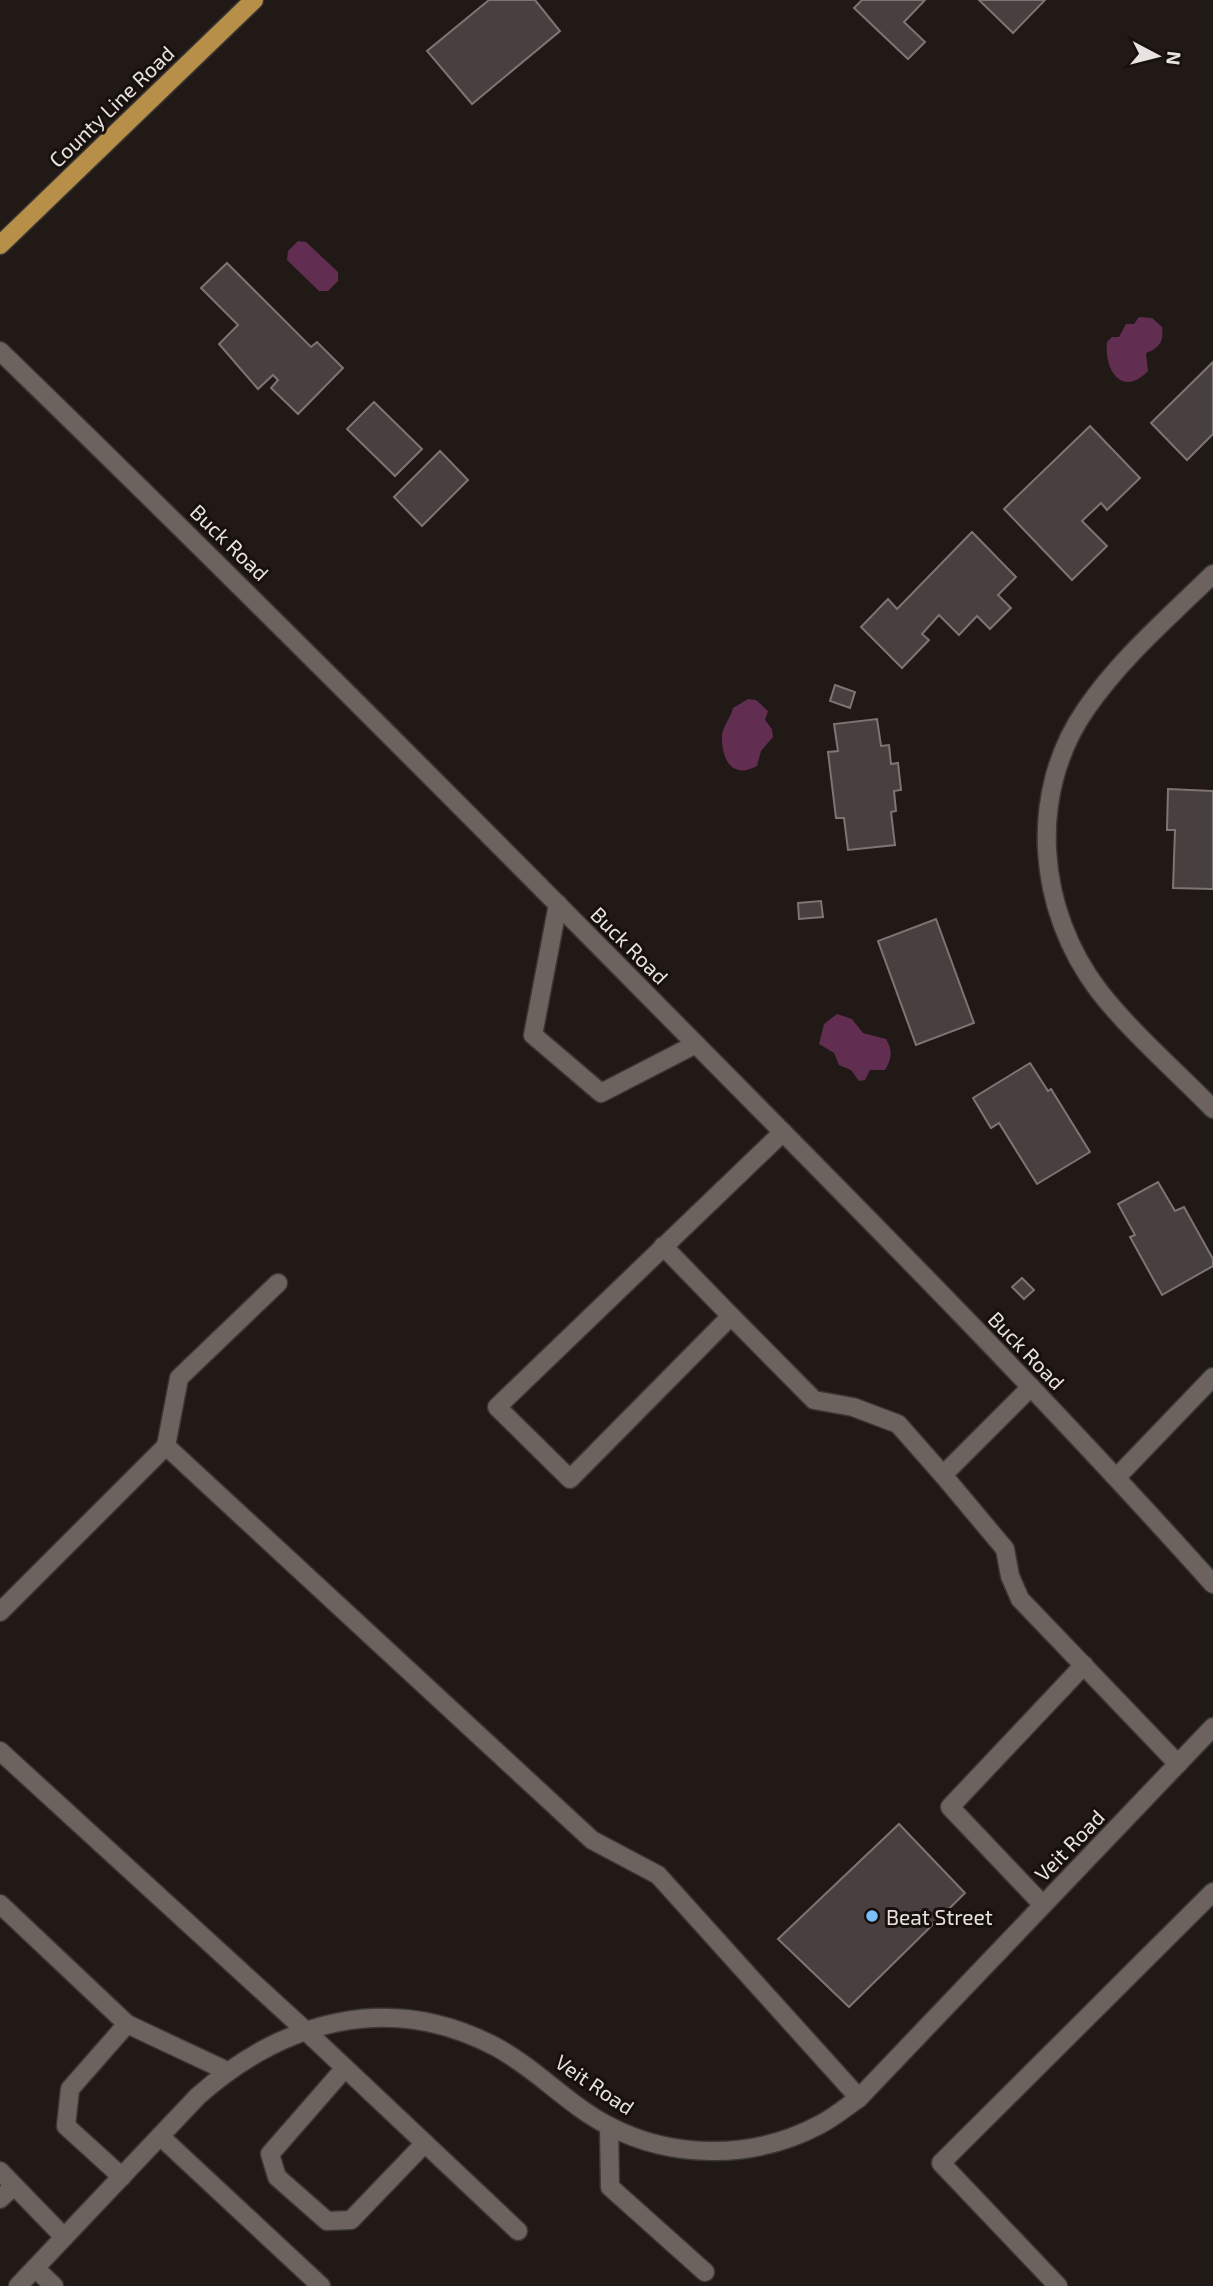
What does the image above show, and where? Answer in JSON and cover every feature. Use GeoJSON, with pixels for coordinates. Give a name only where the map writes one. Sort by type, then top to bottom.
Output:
{"type":"FeatureCollection","features":[{"type":"Feature","properties":{"kind":"main road","name":"County Line Road"},"geometry":{"type":"LineString","coordinates":[[0,245],[254,0]]}},
{"type":"Feature","properties":{"kind":"street","name":"Buck Road"},"geometry":{"type":"LineString","coordinates":[[0,351],[243,587],[783,1132],[1117,1477],[1213,1584]]}},
{"type":"Feature","properties":{"kind":"street"},"geometry":{"type":"LineString","coordinates":[[1213,574],[1122,662],[1085,710],[1066,745],[1053,781],[1045,827],[1049,880],[1064,932],[1080,964],[1100,993],[1213,1109]]}},
{"type":"Feature","properties":{"kind":"street"},"geometry":{"type":"LineString","coordinates":[[558,904],[533,1035],[601,1093],[696,1044]]}},
{"type":"Feature","properties":{"kind":"street"},"geometry":{"type":"LineString","coordinates":[[731,1316],[570,1479],[497,1407],[783,1132]]}},
{"type":"Feature","properties":{"kind":"street"},"geometry":{"type":"LineString","coordinates":[[663,1246],[814,1400],[853,1407],[898,1424],[1005,1549],[1010,1576],[1020,1599],[1178,1764]]}},
{"type":"Feature","properties":{"kind":"street"},"geometry":{"type":"LineString","coordinates":[[0,1612],[166,1446],[179,1378],[278,1283]]}},
{"type":"Feature","properties":{"kind":"street"},"geometry":{"type":"LineString","coordinates":[[1117,1477],[1213,1377]]}},
{"type":"Feature","properties":{"kind":"street"},"geometry":{"type":"LineString","coordinates":[[943,1475],[1031,1387]]}},
{"type":"Feature","properties":{"kind":"street"},"geometry":{"type":"LineString","coordinates":[[166,1446],[592,1839],[658,1875],[859,2098]]}},
{"type":"Feature","properties":{"kind":"street"},"geometry":{"type":"LineString","coordinates":[[1043,1905],[950,1807],[1084,1665]]}},
{"type":"Feature","properties":{"kind":"street","name":"Veit Road"},"geometry":{"type":"LineString","coordinates":[[18,2286],[160,2136],[227,2071],[272,2042],[358,2019],[411,2019],[445,2025],[496,2047],[609,2126],[637,2138],[683,2150],[730,2151],[777,2143],[820,2125],[859,2098],[1213,1727]]}},
{"type":"Feature","properties":{"kind":"street"},"geometry":{"type":"LineString","coordinates":[[0,1751],[306,2031],[518,2231]]}},
{"type":"Feature","properties":{"kind":"street"},"geometry":{"type":"LineString","coordinates":[[1058,2286],[941,2162],[1213,1892]]}},
{"type":"Feature","properties":{"kind":"street"},"geometry":{"type":"LineString","coordinates":[[0,1904],[127,2024],[227,2071]]}},
{"type":"Feature","properties":{"kind":"street"},"geometry":{"type":"LineString","coordinates":[[122,2177],[66,2126],[70,2089],[127,2024]]}},
{"type":"Feature","properties":{"kind":"street"},"geometry":{"type":"LineString","coordinates":[[345,2068],[270,2154],[277,2177],[327,2221],[351,2220],[425,2143]]}},
{"type":"Feature","properties":{"kind":"street"},"geometry":{"type":"LineString","coordinates":[[609,2126],[610,2187],[705,2272]]}},
{"type":"Feature","properties":{"kind":"street"},"geometry":{"type":"LineString","coordinates":[[160,2136],[321,2286]]}},
{"type":"Feature","properties":{"kind":"street"},"geometry":{"type":"LineString","coordinates":[[0,2171],[64,2237]]}},
{"type":"Feature","properties":{"kind":"street"},"geometry":{"type":"LineString","coordinates":[[0,2199],[14,2186]]}},
{"type":"Feature","properties":{"kind":"street"},"geometry":{"type":"LineString","coordinates":[[35,2269],[54,2286]]}},
{"type":"Feature","properties":{"kind":"shaded area"},"geometry":{"type":"Polygon","coordinates":[[[298,241],[306,242],[338,272],[338,281],[328,291],[319,291],[287,260],[288,251],[298,241]]]}},
{"type":"Feature","properties":{"kind":"shaded area"},"geometry":{"type":"Polygon","coordinates":[[[1139,317],[1152,318],[1162,327],[1162,340],[1155,349],[1146,353],[1148,371],[1139,379],[1123,381],[1112,371],[1108,362],[1107,342],[1112,337],[1119,337],[1126,324],[1134,324],[1139,317]]]}},
{"type":"Feature","properties":{"kind":"shaded area"},"geometry":{"type":"Polygon","coordinates":[[[748,699],[756,700],[768,711],[765,720],[772,729],[773,737],[761,751],[757,766],[740,770],[734,768],[726,759],[722,735],[733,708],[748,699]]]}},
{"type":"Feature","properties":{"kind":"shaded area"},"geometry":{"type":"Polygon","coordinates":[[[837,1014],[852,1019],[863,1033],[886,1039],[891,1054],[885,1070],[870,1070],[865,1080],[859,1081],[851,1070],[839,1065],[834,1053],[819,1044],[824,1024],[837,1014]]]}},
{"type":"Feature","properties":{"kind":"building"},"geometry":{"type":"Polygon","coordinates":[[[489,0],[535,0],[560,31],[472,104],[427,51],[489,0]]]}},
{"type":"Feature","properties":{"kind":"building"},"geometry":{"type":"Polygon","coordinates":[[[862,0],[925,0],[904,22],[925,42],[908,59],[854,8],[862,0]]]}},
{"type":"Feature","properties":{"kind":"building"},"geometry":{"type":"Polygon","coordinates":[[[979,0],[1045,0],[1013,33],[979,0]]]}},
{"type":"Feature","properties":{"kind":"building"},"geometry":{"type":"Polygon","coordinates":[[[227,263],[311,347],[317,342],[343,368],[298,414],[271,388],[278,380],[273,375],[258,389],[219,344],[238,325],[201,288],[227,263]]]}},
{"type":"Feature","properties":{"kind":"building"},"geometry":{"type":"Polygon","coordinates":[[[1213,362],[1213,434],[1187,460],[1151,423],[1213,362]]]}},
{"type":"Feature","properties":{"kind":"building"},"geometry":{"type":"Polygon","coordinates":[[[374,402],[422,449],[395,476],[347,429],[374,402]]]}},
{"type":"Feature","properties":{"kind":"building"},"geometry":{"type":"Polygon","coordinates":[[[1090,426],[1140,478],[1107,510],[1101,503],[1082,521],[1107,546],[1072,580],[1004,509],[1090,426]]]}},
{"type":"Feature","properties":{"kind":"building"},"geometry":{"type":"Polygon","coordinates":[[[440,451],[468,480],[422,526],[394,497],[440,451]]]}},
{"type":"Feature","properties":{"kind":"building"},"geometry":{"type":"Polygon","coordinates":[[[972,532],[1016,577],[998,595],[1011,608],[990,629],[977,616],[959,635],[939,615],[922,634],[929,640],[902,668],[861,627],[888,599],[897,609],[972,532]]]}},
{"type":"Feature","properties":{"kind":"building"},"geometry":{"type":"Polygon","coordinates":[[[835,685],[855,692],[850,708],[830,701],[835,685]]]}},
{"type":"Feature","properties":{"kind":"building"},"geometry":{"type":"Polygon","coordinates":[[[877,719],[881,746],[889,745],[891,764],[898,763],[901,790],[894,791],[896,811],[891,812],[895,845],[848,850],[844,818],[836,818],[828,752],[838,751],[834,724],[877,719]]]}},
{"type":"Feature","properties":{"kind":"building"},"geometry":{"type":"Polygon","coordinates":[[[1168,789],[1213,791],[1213,889],[1173,888],[1175,830],[1167,830],[1168,789]]]}},
{"type":"Feature","properties":{"kind":"building"},"geometry":{"type":"Polygon","coordinates":[[[821,901],[823,917],[799,919],[798,903],[821,901]]]}},
{"type":"Feature","properties":{"kind":"building"},"geometry":{"type":"Polygon","coordinates":[[[936,919],[974,1023],[916,1045],[878,941],[936,919]]]}},
{"type":"Feature","properties":{"kind":"building"},"geometry":{"type":"Polygon","coordinates":[[[1030,1063],[1048,1091],[1051,1089],[1090,1152],[1037,1184],[999,1123],[991,1128],[973,1098],[1030,1063]]]}},
{"type":"Feature","properties":{"kind":"building"},"geometry":{"type":"Polygon","coordinates":[[[1158,1182],[1175,1211],[1184,1207],[1213,1259],[1213,1266],[1162,1295],[1130,1237],[1135,1235],[1118,1204],[1158,1182]]]}},
{"type":"Feature","properties":{"kind":"building"},"geometry":{"type":"Polygon","coordinates":[[[1022,1278],[1034,1290],[1024,1299],[1012,1287],[1022,1278]]]}},
{"type":"Feature","properties":{"kind":"building","name":"Beat Street"},"geometry":{"type":"Polygon","coordinates":[[[899,1824],[965,1893],[849,2007],[778,1939],[899,1824]]]}},
{"type":"Feature","properties":{"kind":"place","name":"Beat Street"},"geometry":{"type":"Point","coordinates":[872,1916]}}]}
